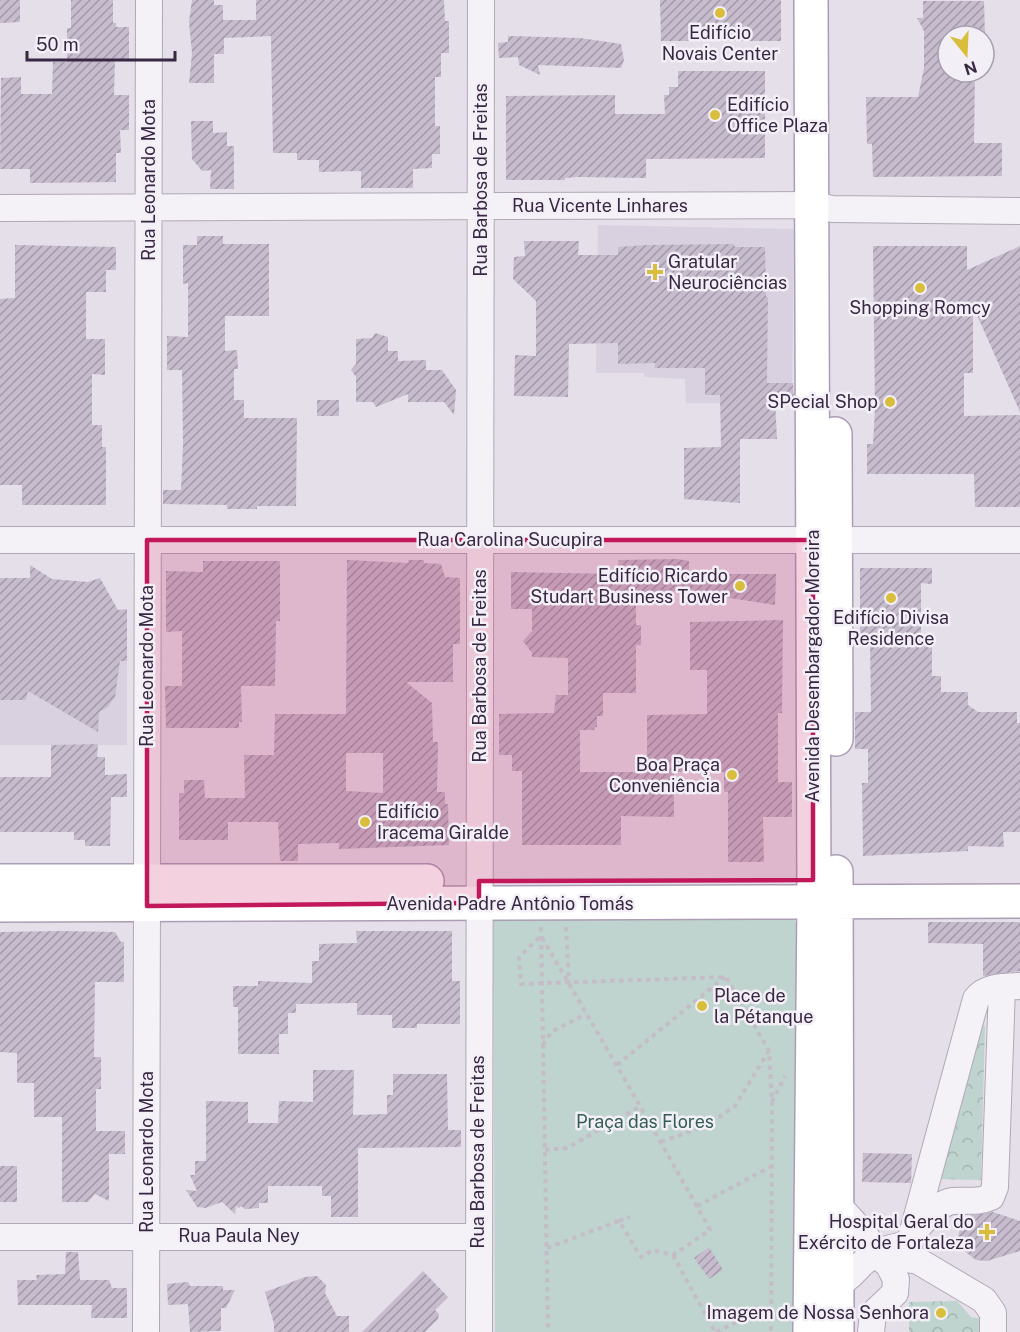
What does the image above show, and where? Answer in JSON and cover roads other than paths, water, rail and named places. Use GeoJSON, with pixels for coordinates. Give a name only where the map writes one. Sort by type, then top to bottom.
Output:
{"type":"FeatureCollection","features":[{"type":"Feature","properties":{"kind":"main road","name":"Avenida Desembargador Moreira"},"geometry":{"type":"LineString","coordinates":[[811,0],[823,207],[825,891],[834,1211],[845,1274],[837,1332]]}},
{"type":"Feature","properties":{"kind":"main road","name":"Avenida Desembargador Moreira"},"geometry":{"type":"LineString","coordinates":[[823,207],[834,0]]}},
{"type":"Feature","properties":{"kind":"main road","name":"Avenida Padre Antônio Tomás"},"geometry":{"type":"LineString","coordinates":[[825,891],[1020,879]]}},
{"type":"Feature","properties":{"kind":"main road","name":"Avenida Padre Antônio Tomás"},"geometry":{"type":"LineString","coordinates":[[0,881],[147,894]]}},
{"type":"Feature","properties":{"kind":"main road","name":"Avenida Padre Antônio Tomás"},"geometry":{"type":"LineString","coordinates":[[0,906],[147,894],[479,892],[825,891],[1020,901]]}},
{"type":"Feature","properties":{"kind":"main road","name":"Avenida Desembargador Moreira"},"geometry":{"type":"LineString","coordinates":[[810,1332],[845,1274]]}},
{"type":"Feature","properties":{"kind":"street","name":"Rua Leonardo Mota"},"geometry":{"type":"LineString","coordinates":[[146,1332],[149,0]]}},
{"type":"Feature","properties":{"kind":"street","name":"Rua Barbosa de Freitas"},"geometry":{"type":"LineString","coordinates":[[479,1332],[477,1237],[481,0]]}},
{"type":"Feature","properties":{"kind":"street","name":"Rua Vicente Linhares"},"geometry":{"type":"LineString","coordinates":[[0,208],[823,207],[1020,211]]}},
{"type":"Feature","properties":{"kind":"street","name":"Rua Carolina Sucupira"},"geometry":{"type":"LineString","coordinates":[[0,540],[1020,540]]}},
{"type":"Feature","properties":{"kind":"street"},"geometry":{"type":"LineString","coordinates":[[845,1274],[910,1242],[911,1233],[973,1009],[981,992],[1011,986],[995,1187],[991,1197],[982,1201],[952,1201],[944,1204],[911,1233]]}},
{"type":"Feature","properties":{"kind":"street"},"geometry":{"type":"LineString","coordinates":[[834,1211],[866,1236],[845,1274]]}},
{"type":"Feature","properties":{"kind":"street","name":"Rua Paula Ney"},"geometry":{"type":"LineString","coordinates":[[0,1237],[477,1237]]}},
{"type":"Feature","properties":{"kind":"street"},"geometry":{"type":"LineString","coordinates":[[845,1274],[918,1261],[977,1294],[990,1305],[993,1332]]}},
{"type":"Feature","properties":{"kind":"street"},"geometry":{"type":"LineString","coordinates":[[845,1274],[888,1264],[896,1279],[895,1293],[873,1314],[871,1332]]}},
{"type":"Feature","properties":{"kind":"place","name":"Edifício Novais Center"},"geometry":{"type":"Point","coordinates":[720,13]}},
{"type":"Feature","properties":{"kind":"place","name":"Edifício Office Plaza"},"geometry":{"type":"Point","coordinates":[715,115]}},
{"type":"Feature","properties":{"kind":"place","name":"Gratular Neurociências"},"geometry":{"type":"Point","coordinates":[655,272]}},
{"type":"Feature","properties":{"kind":"place","name":"Shopping Romcy"},"geometry":{"type":"Point","coordinates":[920,288]}},
{"type":"Feature","properties":{"kind":"place","name":"SPecial Shop"},"geometry":{"type":"Point","coordinates":[890,402]}},
{"type":"Feature","properties":{"kind":"place","name":"Edifício Ricardo Studart Business Tower"},"geometry":{"type":"Point","coordinates":[740,586]}},
{"type":"Feature","properties":{"kind":"place","name":"Edifício Divisa Residence"},"geometry":{"type":"Point","coordinates":[891,598]}},
{"type":"Feature","properties":{"kind":"place","name":"Boa Praça Conveniência"},"geometry":{"type":"Point","coordinates":[732,775]}},
{"type":"Feature","properties":{"kind":"place","name":"Edifício Iracema Giralde"},"geometry":{"type":"Point","coordinates":[365,822]}},
{"type":"Feature","properties":{"kind":"place","name":"Place de la Pétanque"},"geometry":{"type":"Point","coordinates":[702,1006]}},
{"type":"Feature","properties":{"kind":"place","name":"Hospital Geral do Exército de Fortaleza"},"geometry":{"type":"Point","coordinates":[987,1232]}},
{"type":"Feature","properties":{"kind":"place","name":"Imagem de Nossa Senhora"},"geometry":{"type":"Point","coordinates":[941,1313]}},
{"type":"Feature","properties":{"kind":"park label","name":"Praça das Flores"},"geometry":{"type":"Point","coordinates":[645,1122]}}]}
